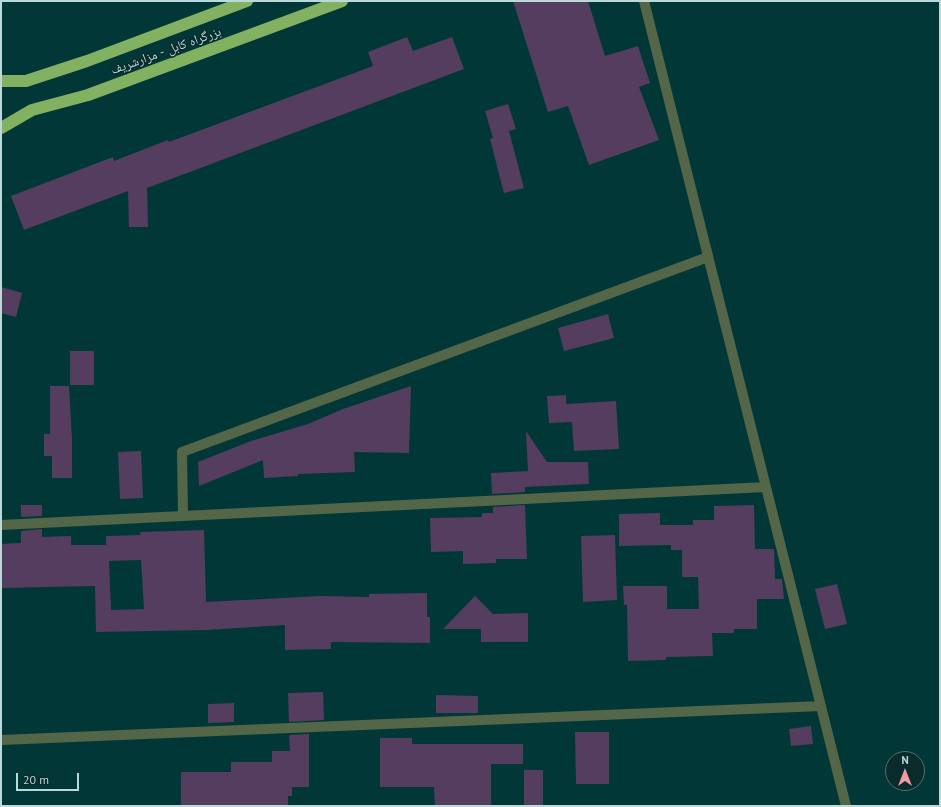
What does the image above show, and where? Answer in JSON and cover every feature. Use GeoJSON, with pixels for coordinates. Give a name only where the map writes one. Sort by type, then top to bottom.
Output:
{"type":"FeatureCollection","features":[{"type":"Feature","properties":{"kind":"highway","name":"بزرگراه کابل - مزارشریف"},"geometry":{"type":"LineString","coordinates":[[1,81],[26,81],[87,61],[247,1]]}},
{"type":"Feature","properties":{"kind":"highway","name":"بزرگراه کابل - مزارشریف"},"geometry":{"type":"LineString","coordinates":[[1,128],[32,110],[88,95],[342,1]]}},
{"type":"Feature","properties":{"kind":"street"},"geometry":{"type":"LineString","coordinates":[[644,1],[846,806]]}},
{"type":"Feature","properties":{"kind":"street"},"geometry":{"type":"LineString","coordinates":[[183,516],[182,452],[708,257]]}},
{"type":"Feature","properties":{"kind":"street"},"geometry":{"type":"LineString","coordinates":[[1,525],[766,486]]}},
{"type":"Feature","properties":{"kind":"street"},"geometry":{"type":"LineString","coordinates":[[1,740],[821,706]]}},
{"type":"Feature","properties":{"kind":"building"},"geometry":{"type":"Polygon","coordinates":[[[513,1],[588,1],[605,56],[638,46],[650,83],[639,87],[659,140],[589,165],[568,106],[548,112],[513,1]]]}},
{"type":"Feature","properties":{"kind":"building"},"geometry":{"type":"Polygon","coordinates":[[[407,37],[413,51],[452,37],[464,69],[147,188],[148,227],[129,227],[128,191],[24,230],[11,196],[113,157],[114,161],[168,140],[169,142],[373,66],[368,52],[407,37]]]}},
{"type":"Feature","properties":{"kind":"building"},"geometry":{"type":"Polygon","coordinates":[[[508,104],[516,129],[509,131],[524,188],[504,193],[490,139],[493,138],[485,111],[508,104]]]}},
{"type":"Feature","properties":{"kind":"building"},"geometry":{"type":"Polygon","coordinates":[[[1,287],[22,293],[16,317],[1,313],[1,287]]]}},
{"type":"Feature","properties":{"kind":"building"},"geometry":{"type":"Polygon","coordinates":[[[608,314],[614,338],[564,351],[558,328],[608,314]]]}},
{"type":"Feature","properties":{"kind":"building"},"geometry":{"type":"Polygon","coordinates":[[[70,351],[94,351],[94,385],[70,385],[70,351]]]}},
{"type":"Feature","properties":{"kind":"building"},"geometry":{"type":"Polygon","coordinates":[[[50,386],[69,386],[72,439],[72,478],[52,478],[52,456],[44,456],[44,434],[50,434],[50,386]]]}},
{"type":"Feature","properties":{"kind":"building"},"geometry":{"type":"Polygon","coordinates":[[[411,386],[409,453],[354,452],[355,472],[298,474],[298,476],[264,478],[263,460],[199,486],[198,462],[251,441],[308,424],[343,409],[411,386]]]}},
{"type":"Feature","properties":{"kind":"building"},"geometry":{"type":"Polygon","coordinates":[[[566,395],[566,404],[616,401],[619,449],[574,451],[572,422],[549,423],[547,396],[566,395]]]}},
{"type":"Feature","properties":{"kind":"building"},"geometry":{"type":"Polygon","coordinates":[[[526,431],[547,462],[588,462],[589,484],[525,487],[525,492],[492,494],[491,473],[528,471],[526,431]]]}},
{"type":"Feature","properties":{"kind":"building"},"geometry":{"type":"Polygon","coordinates":[[[141,451],[143,498],[120,499],[118,452],[141,451]]]}},
{"type":"Feature","properties":{"kind":"building"},"geometry":{"type":"Polygon","coordinates":[[[21,505],[42,505],[42,516],[21,517],[21,505]]]}},
{"type":"Feature","properties":{"kind":"building"},"geometry":{"type":"Polygon","coordinates":[[[525,505],[527,559],[496,559],[496,563],[463,564],[463,551],[431,552],[430,518],[482,517],[482,513],[493,513],[493,507],[525,505]]]}},
{"type":"Feature","properties":{"kind":"building"},"geometry":{"type":"Polygon","coordinates":[[[754,505],[755,549],[774,549],[775,579],[782,579],[784,599],[757,599],[757,629],[734,629],[734,633],[712,633],[713,656],[666,657],[666,660],[628,661],[627,605],[624,605],[623,586],[667,586],[667,609],[699,609],[698,577],[682,577],[682,550],[671,550],[671,545],[619,546],[619,514],[660,513],[660,525],[693,525],[693,520],[714,520],[714,506],[754,505]]]}},
{"type":"Feature","properties":{"kind":"building"},"geometry":{"type":"Polygon","coordinates":[[[42,529],[42,537],[71,536],[71,545],[106,545],[106,536],[141,535],[140,532],[204,530],[206,602],[320,596],[369,597],[369,594],[427,593],[427,617],[430,617],[430,643],[331,642],[331,649],[285,650],[285,625],[206,630],[96,632],[95,586],[1,588],[1,544],[21,543],[21,531],[42,529]],[[141,560],[109,561],[111,610],[144,609],[141,560]]]}},
{"type":"Feature","properties":{"kind":"building"},"geometry":{"type":"Polygon","coordinates":[[[615,535],[617,600],[583,602],[581,536],[615,535]]]}},
{"type":"Feature","properties":{"kind":"building"},"geometry":{"type":"Polygon","coordinates":[[[837,584],[847,624],[825,629],[815,589],[837,584]]]}},
{"type":"Feature","properties":{"kind":"building"},"geometry":{"type":"Polygon","coordinates":[[[475,596],[493,614],[528,613],[528,642],[481,642],[481,629],[443,629],[475,596]]]}},
{"type":"Feature","properties":{"kind":"building"},"geometry":{"type":"Polygon","coordinates":[[[323,692],[324,720],[289,722],[288,693],[323,692]]]}},
{"type":"Feature","properties":{"kind":"building"},"geometry":{"type":"Polygon","coordinates":[[[436,695],[478,696],[478,713],[436,713],[436,695]]]}},
{"type":"Feature","properties":{"kind":"building"},"geometry":{"type":"Polygon","coordinates":[[[234,703],[234,722],[208,723],[208,704],[234,703]]]}},
{"type":"Feature","properties":{"kind":"building"},"geometry":{"type":"Polygon","coordinates":[[[811,726],[813,744],[791,746],[789,729],[811,726]]]}},
{"type":"Feature","properties":{"kind":"building"},"geometry":{"type":"Polygon","coordinates":[[[575,732],[609,732],[609,784],[576,784],[575,732]]]}},
{"type":"Feature","properties":{"kind":"building"},"geometry":{"type":"Polygon","coordinates":[[[309,734],[309,787],[292,787],[292,796],[288,796],[288,806],[181,806],[181,772],[231,772],[231,762],[272,762],[272,751],[290,751],[289,735],[309,734]]]}},
{"type":"Feature","properties":{"kind":"building"},"geometry":{"type":"Polygon","coordinates":[[[380,738],[412,738],[412,744],[523,744],[523,764],[491,764],[491,806],[435,806],[434,787],[380,787],[380,738]]]}},
{"type":"Feature","properties":{"kind":"building"},"geometry":{"type":"Polygon","coordinates":[[[524,770],[543,770],[543,806],[524,806],[524,770]]]}}]}
